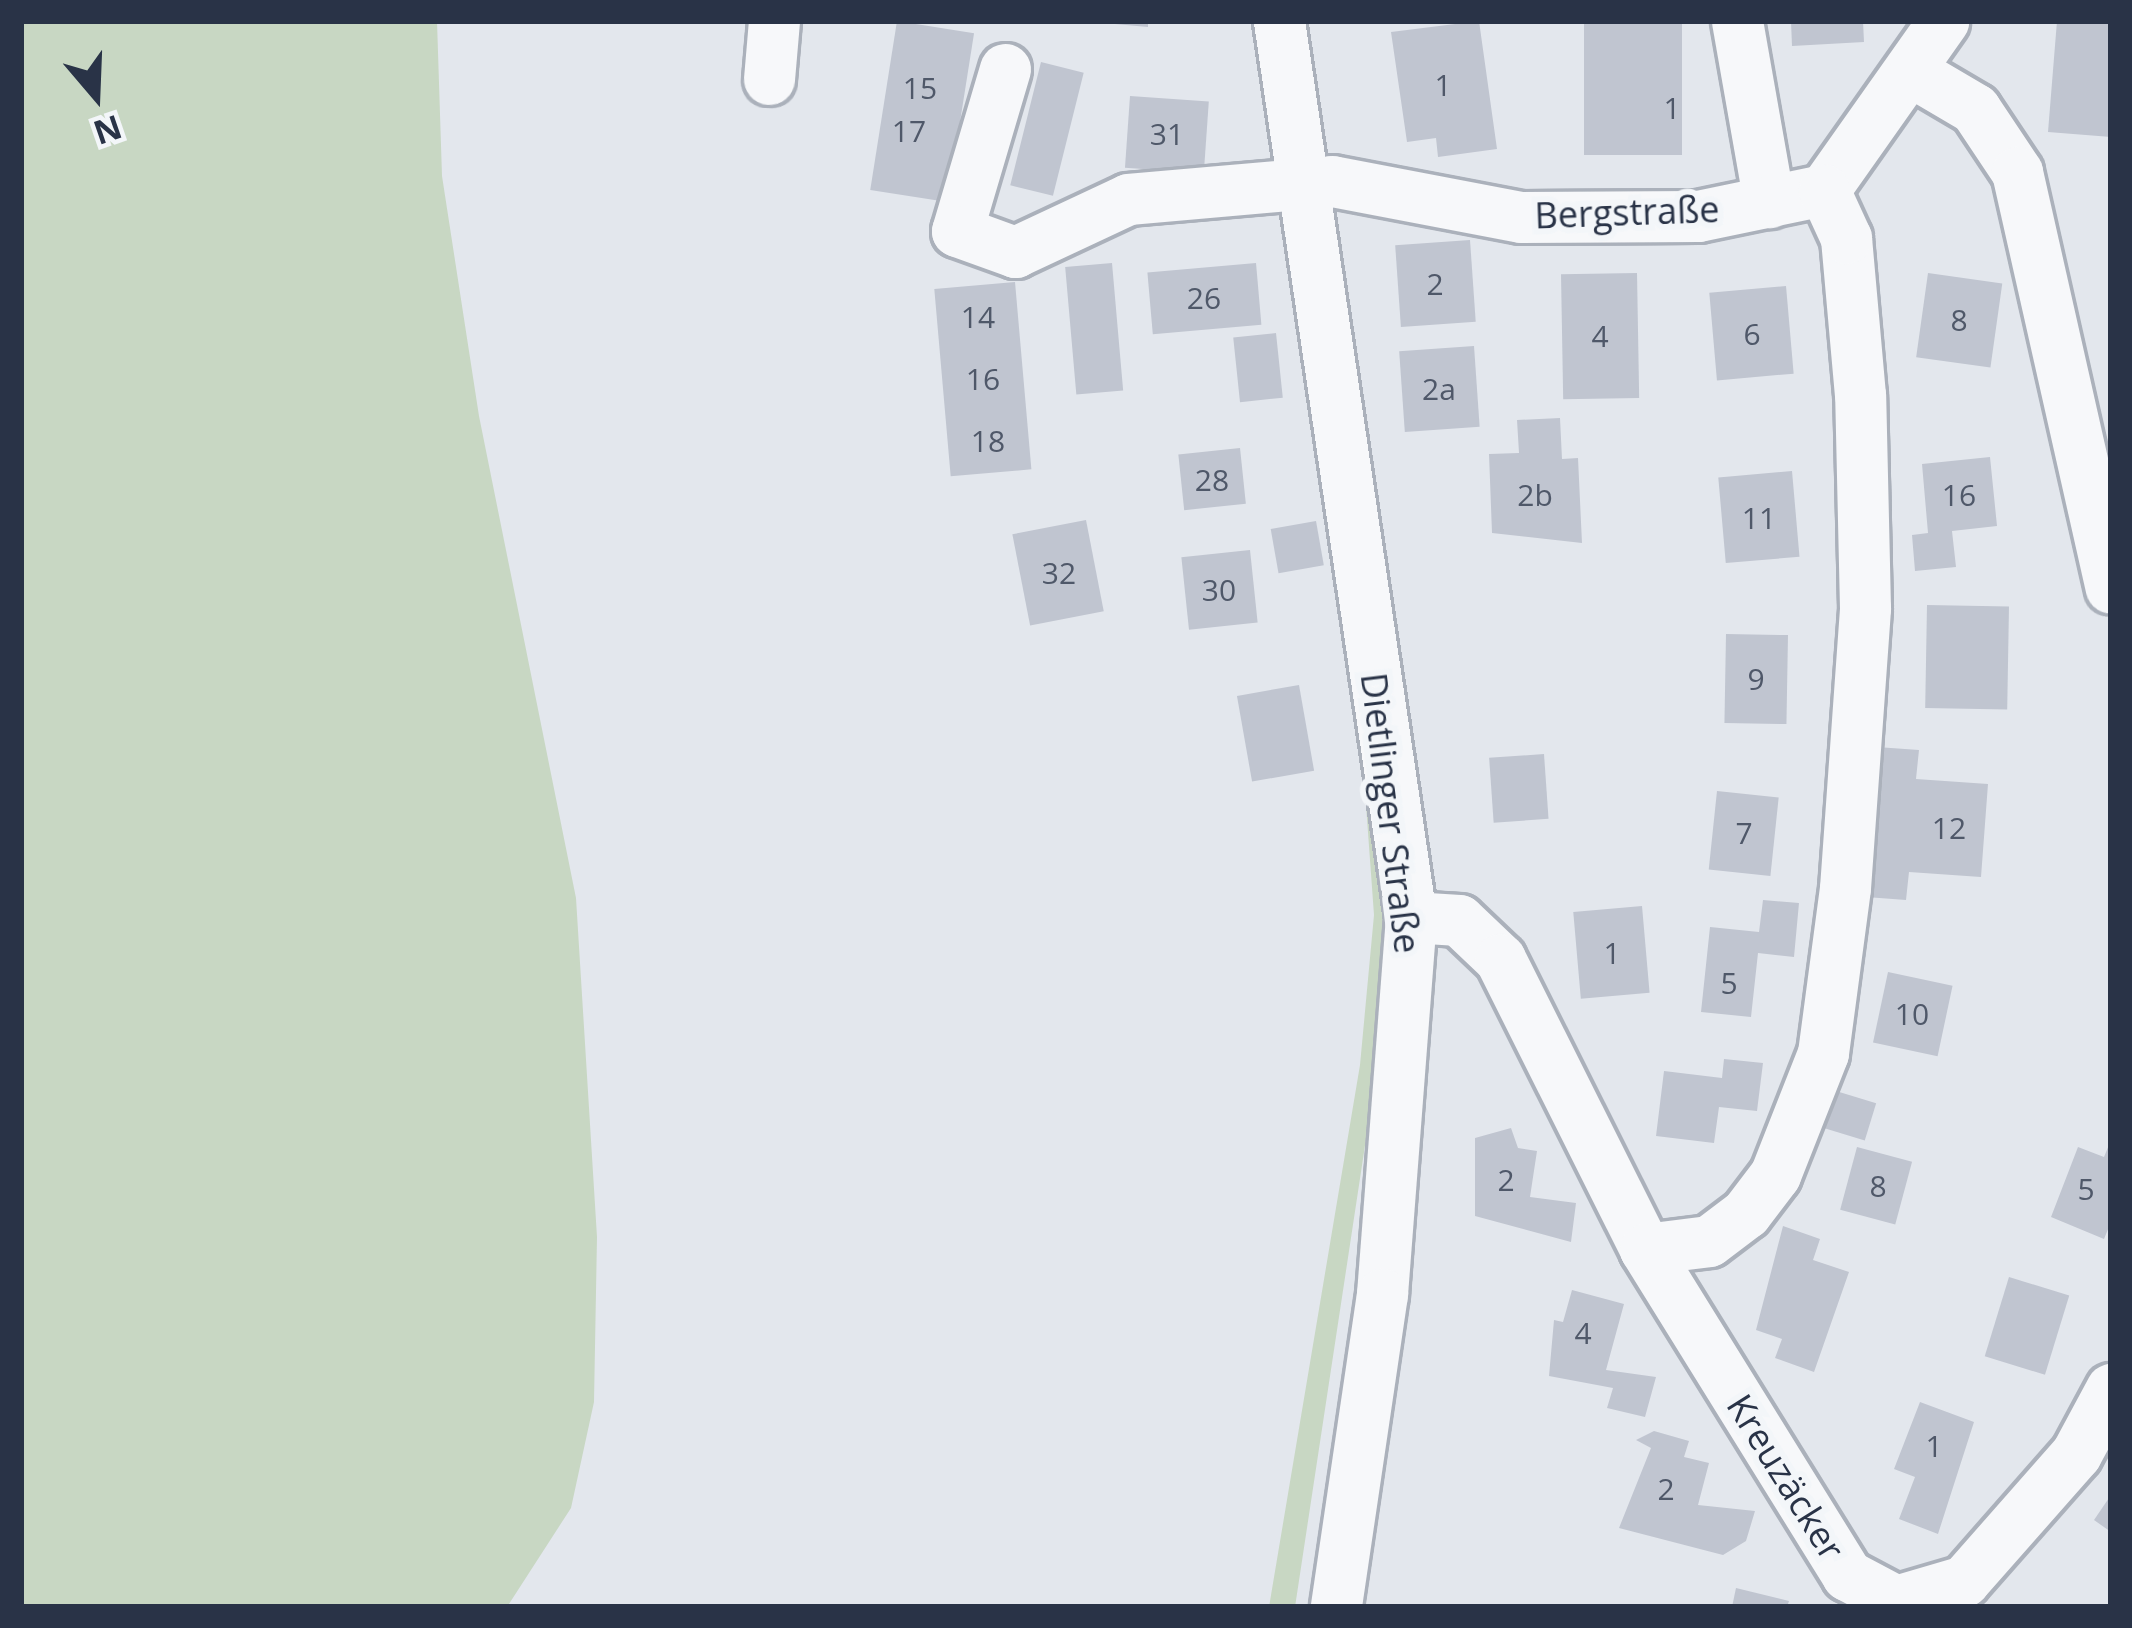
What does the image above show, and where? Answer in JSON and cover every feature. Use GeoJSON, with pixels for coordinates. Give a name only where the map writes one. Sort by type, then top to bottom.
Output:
{"type":"FeatureCollection","features":[{"type":"Feature","properties":{"kind":"street"},"geometry":{"type":"LineString","coordinates":[[769,79],[774,21]]}},
{"type":"Feature","properties":{"kind":"street","name":"Dietlinger Straße"},"geometry":{"type":"LineString","coordinates":[[1279,21],[1298,188],[1412,917],[1382,1294],[1336,1607]]}},
{"type":"Feature","properties":{"kind":"street"},"geometry":{"type":"LineString","coordinates":[[1737,21],[1768,202]]}},
{"type":"Feature","properties":{"kind":"street"},"geometry":{"type":"LineString","coordinates":[[1645,1249],[1709,1241],[1747,1213],[1775,1175],[1823,1053],[1865,608],[1846,238],[1824,190],[1914,73],[1943,21]]}},
{"type":"Feature","properties":{"kind":"street","name":"Bergstraße"},"geometry":{"type":"LineString","coordinates":[[1005,69],[957,231],[1016,252],[1128,199],[1332,182],[1521,218],[1697,215],[1824,190]]}},
{"type":"Feature","properties":{"kind":"street"},"geometry":{"type":"LineString","coordinates":[[1914,73],[1975,109],[2017,172],[2111,588]]}},
{"type":"Feature","properties":{"kind":"street","name":"Kreuzäcker"},"geometry":{"type":"LineString","coordinates":[[1412,917],[1459,920],[1500,959],[1645,1249],[1847,1575],[1896,1600],[1964,1581],[2076,1454],[2111,1389]]}},
{"type":"Feature","properties":{"kind":"green space"},"geometry":{"type":"Polygon","coordinates":[[[21,21],[437,21],[442,176],[479,416],[576,898],[597,1237],[594,1402],[571,1508],[507,1607],[21,1607],[21,21]]]}},
{"type":"Feature","properties":{"kind":"green space"},"geometry":{"type":"Polygon","coordinates":[[[1366,805],[1381,806],[1390,904],[1376,1073],[1295,1607],[1269,1607],[1360,1065],[1374,915],[1366,805]]]}},
{"type":"Feature","properties":{"kind":"building"},"geometry":{"type":"Polygon","coordinates":[[[897,21],[974,33],[947,202],[870,190],[897,21]]]}},
{"type":"Feature","properties":{"kind":"building"},"geometry":{"type":"Polygon","coordinates":[[[1082,21],[1148,21],[1148,27],[1082,21]]]}},
{"type":"Feature","properties":{"kind":"building"},"geometry":{"type":"Polygon","coordinates":[[[1479,21],[1497,149],[1438,157],[1436,138],[1407,142],[1391,32],[1479,21]]]}},
{"type":"Feature","properties":{"kind":"building"},"geometry":{"type":"Polygon","coordinates":[[[1584,21],[1682,21],[1682,155],[1584,155],[1584,21]]]}},
{"type":"Feature","properties":{"kind":"building"},"geometry":{"type":"Polygon","coordinates":[[[1791,21],[1863,21],[1864,42],[1792,46],[1791,21]]]}},
{"type":"Feature","properties":{"kind":"building"},"geometry":{"type":"Polygon","coordinates":[[[2057,21],[2111,22],[2111,137],[2048,132],[2057,21]]]}},
{"type":"Feature","properties":{"kind":"building"},"geometry":{"type":"Polygon","coordinates":[[[1041,62],[1084,73],[1053,196],[1010,185],[1041,62]]]}},
{"type":"Feature","properties":{"kind":"building"},"geometry":{"type":"Polygon","coordinates":[[[1130,96],[1209,102],[1204,173],[1125,168],[1130,96]]]}},
{"type":"Feature","properties":{"kind":"building"},"geometry":{"type":"Polygon","coordinates":[[[1470,240],[1476,322],[1401,327],[1395,245],[1470,240]]]}},
{"type":"Feature","properties":{"kind":"building"},"geometry":{"type":"Polygon","coordinates":[[[1112,263],[1123,391],[1076,395],[1065,267],[1112,263]]]}},
{"type":"Feature","properties":{"kind":"building"},"geometry":{"type":"Polygon","coordinates":[[[1256,263],[1261,325],[1153,334],[1147,272],[1256,263]]]}},
{"type":"Feature","properties":{"kind":"building"},"geometry":{"type":"Polygon","coordinates":[[[1637,273],[1639,398],[1563,399],[1561,274],[1637,273]]]}},
{"type":"Feature","properties":{"kind":"building"},"geometry":{"type":"Polygon","coordinates":[[[1928,273],[2002,283],[1990,368],[1916,357],[1928,273]]]}},
{"type":"Feature","properties":{"kind":"building"},"geometry":{"type":"Polygon","coordinates":[[[1015,282],[1031,469],[951,476],[934,289],[1015,282]]]}},
{"type":"Feature","properties":{"kind":"building"},"geometry":{"type":"Polygon","coordinates":[[[1786,286],[1794,374],[1717,380],[1709,293],[1786,286]]]}},
{"type":"Feature","properties":{"kind":"building"},"geometry":{"type":"Polygon","coordinates":[[[1276,333],[1283,398],[1240,402],[1233,337],[1276,333]]]}},
{"type":"Feature","properties":{"kind":"building"},"geometry":{"type":"Polygon","coordinates":[[[1474,346],[1480,427],[1405,432],[1399,351],[1474,346]]]}},
{"type":"Feature","properties":{"kind":"building"},"geometry":{"type":"Polygon","coordinates":[[[1560,418],[1562,459],[1578,458],[1582,543],[1492,533],[1489,454],[1519,453],[1517,420],[1560,418]]]}},
{"type":"Feature","properties":{"kind":"building"},"geometry":{"type":"Polygon","coordinates":[[[1240,448],[1246,504],[1184,510],[1178,454],[1240,448]]]}},
{"type":"Feature","properties":{"kind":"building"},"geometry":{"type":"Polygon","coordinates":[[[1990,457],[1997,526],[1952,531],[1956,567],[1915,571],[1912,535],[1928,533],[1922,464],[1990,457]]]}},
{"type":"Feature","properties":{"kind":"building"},"geometry":{"type":"Polygon","coordinates":[[[1792,471],[1799,557],[1726,563],[1718,477],[1792,471]]]}},
{"type":"Feature","properties":{"kind":"building"},"geometry":{"type":"Polygon","coordinates":[[[1086,520],[1104,611],[1030,626],[1012,534],[1086,520]]]}},
{"type":"Feature","properties":{"kind":"building"},"geometry":{"type":"Polygon","coordinates":[[[1316,521],[1324,565],[1279,573],[1271,529],[1316,521]]]}},
{"type":"Feature","properties":{"kind":"building"},"geometry":{"type":"Polygon","coordinates":[[[1250,550],[1258,623],[1189,630],[1181,557],[1250,550]]]}},
{"type":"Feature","properties":{"kind":"building"},"geometry":{"type":"Polygon","coordinates":[[[1927,605],[2009,606],[2007,709],[1925,708],[1927,605]]]}},
{"type":"Feature","properties":{"kind":"building"},"geometry":{"type":"Polygon","coordinates":[[[1726,634],[1788,635],[1786,724],[1724,723],[1726,634]]]}},
{"type":"Feature","properties":{"kind":"building"},"geometry":{"type":"Polygon","coordinates":[[[1299,685],[1314,771],[1252,782],[1237,696],[1299,685]]]}},
{"type":"Feature","properties":{"kind":"building"},"geometry":{"type":"Polygon","coordinates":[[[1877,747],[1919,750],[1916,779],[1988,784],[1981,877],[1909,872],[1906,900],[1866,897],[1877,747]]]}},
{"type":"Feature","properties":{"kind":"building"},"geometry":{"type":"Polygon","coordinates":[[[1544,754],[1549,819],[1494,823],[1489,758],[1544,754]]]}},
{"type":"Feature","properties":{"kind":"building"},"geometry":{"type":"Polygon","coordinates":[[[1717,791],[1779,797],[1770,876],[1709,870],[1717,791]]]}},
{"type":"Feature","properties":{"kind":"building"},"geometry":{"type":"Polygon","coordinates":[[[1763,900],[1799,903],[1794,957],[1758,953],[1751,1017],[1701,1012],[1710,927],[1759,932],[1763,900]]]}},
{"type":"Feature","properties":{"kind":"building"},"geometry":{"type":"Polygon","coordinates":[[[1642,906],[1650,993],[1581,999],[1573,912],[1642,906]]]}},
{"type":"Feature","properties":{"kind":"building"},"geometry":{"type":"Polygon","coordinates":[[[1888,972],[1953,986],[1938,1056],[1873,1042],[1888,972]]]}},
{"type":"Feature","properties":{"kind":"building"},"geometry":{"type":"Polygon","coordinates":[[[1724,1059],[1763,1063],[1757,1111],[1719,1107],[1714,1143],[1656,1136],[1664,1071],[1722,1078],[1724,1059]]]}},
{"type":"Feature","properties":{"kind":"building"},"geometry":{"type":"Polygon","coordinates":[[[1836,1091],[1876,1103],[1865,1141],[1825,1128],[1836,1091]]]}},
{"type":"Feature","properties":{"kind":"building"},"geometry":{"type":"Polygon","coordinates":[[[1511,1128],[1518,1148],[1537,1151],[1530,1197],[1576,1203],[1571,1242],[1475,1216],[1475,1138],[1511,1128]]]}},
{"type":"Feature","properties":{"kind":"building"},"geometry":{"type":"Polygon","coordinates":[[[2111,1140],[2111,1222],[2104,1239],[2051,1217],[2078,1147],[2104,1157],[2111,1140]]]}},
{"type":"Feature","properties":{"kind":"building"},"geometry":{"type":"Polygon","coordinates":[[[1857,1147],[1912,1162],[1895,1225],[1840,1210],[1857,1147]]]}},
{"type":"Feature","properties":{"kind":"building"},"geometry":{"type":"Polygon","coordinates":[[[1783,1226],[1820,1239],[1813,1260],[1849,1272],[1814,1372],[1775,1358],[1782,1339],[1756,1330],[1783,1226]]]}},
{"type":"Feature","properties":{"kind":"building"},"geometry":{"type":"Polygon","coordinates":[[[2009,1277],[2069,1295],[2045,1375],[1985,1356],[2009,1277]]]}},
{"type":"Feature","properties":{"kind":"building"},"geometry":{"type":"Polygon","coordinates":[[[1572,1290],[1624,1304],[1606,1370],[1656,1377],[1645,1417],[1607,1408],[1613,1388],[1549,1376],[1554,1320],[1563,1322],[1572,1290]]]}},
{"type":"Feature","properties":{"kind":"building"},"geometry":{"type":"Polygon","coordinates":[[[1920,1402],[1974,1422],[1938,1534],[1899,1519],[1915,1477],[1894,1469],[1920,1402]]]}},
{"type":"Feature","properties":{"kind":"building"},"geometry":{"type":"Polygon","coordinates":[[[1654,1431],[1689,1441],[1684,1457],[1709,1463],[1698,1505],[1755,1511],[1746,1541],[1723,1555],[1619,1528],[1651,1448],[1636,1440],[1654,1431]]]}},
{"type":"Feature","properties":{"kind":"building"},"geometry":{"type":"Polygon","coordinates":[[[2111,1495],[2111,1532],[2094,1520],[2111,1495]]]}},
{"type":"Feature","properties":{"kind":"building"},"geometry":{"type":"Polygon","coordinates":[[[1736,1588],[1789,1601],[1787,1607],[1732,1607],[1736,1588]]]}}]}
